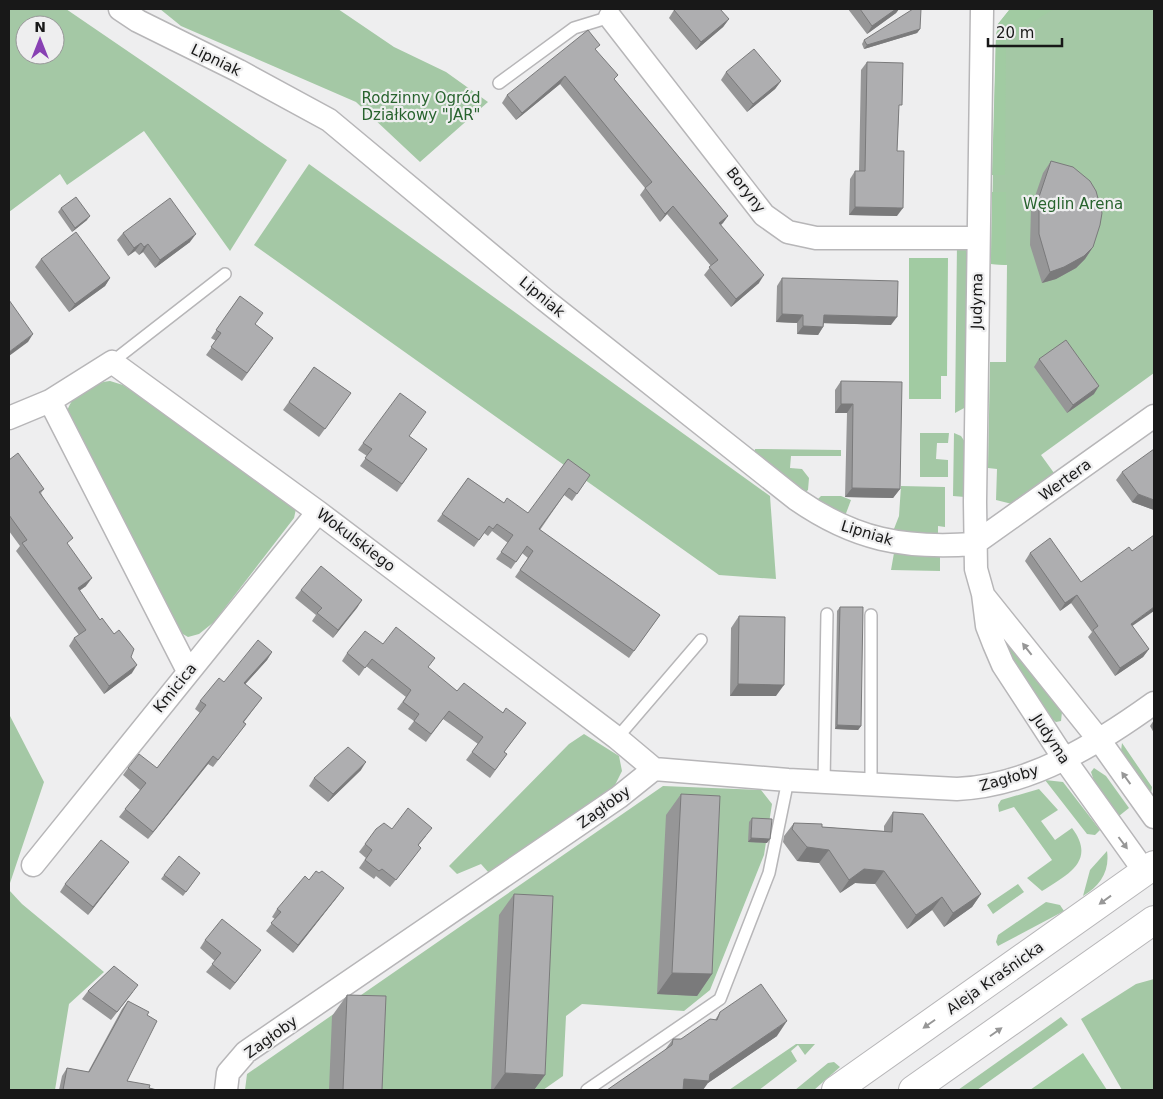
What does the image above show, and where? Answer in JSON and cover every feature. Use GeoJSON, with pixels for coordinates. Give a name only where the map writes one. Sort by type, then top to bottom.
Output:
{"type":"FeatureCollection","features":[{"type":"Feature","properties":{"kind":"main road","name":"Aleja Kraśnicka"},"geometry":{"type":"LineString","coordinates":[[836,1090],[1150,869]]}},
{"type":"Feature","properties":{"kind":"main road"},"geometry":{"type":"LineString","coordinates":[[914,1090],[1154,920]]}},
{"type":"Feature","properties":{"kind":"street","name":"Lipniak"},"geometry":{"type":"LineString","coordinates":[[120,9],[144,24],[239,71],[329,120],[545,300],[796,500],[830,522],[892,543],[949,546],[974,544]]}},
{"type":"Feature","properties":{"kind":"street","name":"Judyma"},"geometry":{"type":"LineString","coordinates":[[982,9],[974,544],[976,569],[983,594],[987,626],[1003,665],[1065,760],[1150,869]]}},
{"type":"Feature","properties":{"kind":"street","name":"Boryny"},"geometry":{"type":"LineString","coordinates":[[610,17],[764,215],[788,232],[816,238],[978,238]]}},
{"type":"Feature","properties":{"kind":"street"},"geometry":{"type":"LineString","coordinates":[[9,418],[50,400],[112,362]]}},
{"type":"Feature","properties":{"kind":"street","name":"Wokulskiego"},"geometry":{"type":"LineString","coordinates":[[112,362],[318,512],[617,738],[654,769]]}},
{"type":"Feature","properties":{"kind":"street"},"geometry":{"type":"LineString","coordinates":[[50,400],[188,671]]}},
{"type":"Feature","properties":{"kind":"street","name":"Wertera"},"geometry":{"type":"LineString","coordinates":[[974,544],[1154,416]]}},
{"type":"Feature","properties":{"kind":"street","name":"Kmicica"},"geometry":{"type":"LineString","coordinates":[[33,866],[188,671],[318,512]]}},
{"type":"Feature","properties":{"kind":"street","name":"Judyma"},"geometry":{"type":"LineString","coordinates":[[983,594],[1100,741],[1154,817]]}},
{"type":"Feature","properties":{"kind":"street","name":"Zagłoby"},"geometry":{"type":"LineString","coordinates":[[226,1090],[228,1073],[246,1052],[619,797],[654,769],[824,782],[958,789],[986,787],[1065,760],[1100,741],[1154,703]]}},
{"type":"Feature","properties":{"kind":"lane"},"geometry":{"type":"LineString","coordinates":[[499,83],[574,28],[610,17]]}},
{"type":"Feature","properties":{"kind":"lane"},"geometry":{"type":"LineString","coordinates":[[112,362],[225,274]]}},
{"type":"Feature","properties":{"kind":"lane"},"geometry":{"type":"LineString","coordinates":[[824,782],[827,614]]}},
{"type":"Feature","properties":{"kind":"lane"},"geometry":{"type":"LineString","coordinates":[[871,616],[871,784]]}},
{"type":"Feature","properties":{"kind":"lane"},"geometry":{"type":"LineString","coordinates":[[617,738],[701,640]]}},
{"type":"Feature","properties":{"kind":"lane"},"geometry":{"type":"LineString","coordinates":[[587,1090],[720,999],[769,873],[788,780]]}},
{"type":"Feature","properties":{"kind":"green space"},"geometry":{"type":"Polygon","coordinates":[[[9,9],[66,9],[287,160],[230,251],[144,131],[67,185],[60,174],[9,212],[9,9]]]}},
{"type":"Feature","properties":{"kind":"green space","name":"Rodzinny Ogród Działkowy \"JAR\""},"geometry":{"type":"Polygon","coordinates":[[[160,9],[338,9],[394,47],[446,72],[488,102],[420,162],[356,102],[181,26],[160,9]]]}},
{"type":"Feature","properties":{"kind":"green space","name":"Węglin Arena"},"geometry":{"type":"Polygon","coordinates":[[[1010,9],[1154,9],[1154,373],[1041,455],[1054,473],[1012,504],[996,500],[997,469],[988,468],[990,362],[1006,362],[1007,265],[991,264],[996,37],[998,24],[1010,9]]]}},
{"type":"Feature","properties":{"kind":"green space"},"geometry":{"type":"Polygon","coordinates":[[[1010,9],[1054,9],[1006,38],[1005,175],[992,175],[996,37],[998,24],[1010,9]]]}},
{"type":"Feature","properties":{"kind":"green space"},"geometry":{"type":"Polygon","coordinates":[[[309,164],[770,496],[776,579],[719,575],[254,245],[309,164]]]}},
{"type":"Feature","properties":{"kind":"green space"},"geometry":{"type":"Polygon","coordinates":[[[992,192],[1006,192],[1006,265],[991,264],[992,192]]]}},
{"type":"Feature","properties":{"kind":"green space"},"geometry":{"type":"Polygon","coordinates":[[[957,244],[965,247],[968,258],[966,407],[955,413],[957,244]]]}},
{"type":"Feature","properties":{"kind":"green space"},"geometry":{"type":"Polygon","coordinates":[[[909,258],[948,258],[947,376],[941,376],[941,399],[909,399],[909,258]]]}},
{"type":"Feature","properties":{"kind":"green space"},"geometry":{"type":"Polygon","coordinates":[[[110,381],[123,385],[292,501],[296,509],[294,518],[214,622],[199,634],[188,637],[176,630],[66,416],[68,408],[82,391],[95,384],[110,381]]]}},
{"type":"Feature","properties":{"kind":"green space"},"geometry":{"type":"Polygon","coordinates":[[[920,433],[949,433],[948,443],[937,443],[936,459],[948,460],[948,477],[920,477],[920,433]]]}},
{"type":"Feature","properties":{"kind":"green space"},"geometry":{"type":"Polygon","coordinates":[[[954,433],[961,436],[965,442],[965,497],[953,496],[954,433]]]}},
{"type":"Feature","properties":{"kind":"green space"},"geometry":{"type":"Polygon","coordinates":[[[755,449],[841,450],[841,456],[791,456],[790,468],[802,469],[809,478],[808,490],[804,493],[754,455],[755,449]]]}},
{"type":"Feature","properties":{"kind":"green space"},"geometry":{"type":"Polygon","coordinates":[[[901,486],[945,487],[945,527],[938,526],[938,536],[892,534],[899,516],[901,486]]]}},
{"type":"Feature","properties":{"kind":"green space"},"geometry":{"type":"Polygon","coordinates":[[[821,496],[841,496],[851,500],[845,516],[816,501],[821,496]]]}},
{"type":"Feature","properties":{"kind":"green space"},"geometry":{"type":"Polygon","coordinates":[[[894,553],[940,554],[940,571],[891,570],[894,553]]]}},
{"type":"Feature","properties":{"kind":"green space"},"geometry":{"type":"Polygon","coordinates":[[[1002,638],[1009,640],[1062,712],[1061,721],[1056,722],[1052,719],[1001,645],[1002,638]]]}},
{"type":"Feature","properties":{"kind":"green space"},"geometry":{"type":"Polygon","coordinates":[[[9,714],[44,782],[9,886],[9,714]]]}},
{"type":"Feature","properties":{"kind":"green space"},"geometry":{"type":"Polygon","coordinates":[[[584,734],[619,756],[622,771],[613,789],[489,873],[481,864],[457,874],[449,866],[569,744],[584,734]]]}},
{"type":"Feature","properties":{"kind":"green space"},"geometry":{"type":"Polygon","coordinates":[[[1122,743],[1152,787],[1151,793],[1149,794],[1121,751],[1122,743]]]}},
{"type":"Feature","properties":{"kind":"green space"},"geometry":{"type":"Polygon","coordinates":[[[1094,768],[1106,776],[1129,808],[1119,816],[1094,781],[1091,772],[1094,768]]]}},
{"type":"Feature","properties":{"kind":"green space"},"geometry":{"type":"Polygon","coordinates":[[[1045,780],[1063,782],[1100,830],[1095,835],[1087,834],[1045,780]]]}},
{"type":"Feature","properties":{"kind":"green space"},"geometry":{"type":"Polygon","coordinates":[[[663,786],[761,790],[772,804],[764,855],[710,990],[684,1011],[582,1004],[566,1016],[563,1076],[543,1090],[245,1090],[247,1074],[663,786]]]}},
{"type":"Feature","properties":{"kind":"green space"},"geometry":{"type":"Polygon","coordinates":[[[1039,789],[1058,810],[1041,821],[1055,840],[1072,828],[1079,840],[1081,850],[1076,866],[1061,879],[1042,891],[1027,878],[1052,860],[1014,807],[999,812],[998,805],[1001,800],[1039,789]]]}},
{"type":"Feature","properties":{"kind":"green space"},"geometry":{"type":"Polygon","coordinates":[[[1107,851],[1107,865],[1099,883],[1083,896],[1090,870],[1107,851]]]}},
{"type":"Feature","properties":{"kind":"green space"},"geometry":{"type":"Polygon","coordinates":[[[1018,884],[1024,892],[993,914],[987,905],[1018,884]]]}},
{"type":"Feature","properties":{"kind":"green space"},"geometry":{"type":"Polygon","coordinates":[[[9,890],[22,904],[104,972],[69,1004],[55,1090],[9,1090],[9,890]]]}},
{"type":"Feature","properties":{"kind":"green space"},"geometry":{"type":"Polygon","coordinates":[[[1046,902],[1060,905],[1064,911],[998,946],[996,942],[998,935],[1046,902]]]}},
{"type":"Feature","properties":{"kind":"green space"},"geometry":{"type":"Polygon","coordinates":[[[1154,979],[1154,1090],[1122,1090],[1081,1019],[1136,984],[1154,979]]]}},
{"type":"Feature","properties":{"kind":"green space"},"geometry":{"type":"Polygon","coordinates":[[[1061,1017],[1068,1025],[977,1090],[958,1090],[1061,1017]]]}},
{"type":"Feature","properties":{"kind":"green space"},"geometry":{"type":"Polygon","coordinates":[[[796,1044],[815,1044],[805,1055],[798,1045],[791,1051],[797,1061],[759,1090],[729,1090],[796,1044]]]}},
{"type":"Feature","properties":{"kind":"green space"},"geometry":{"type":"Polygon","coordinates":[[[1083,1053],[1107,1090],[1030,1090],[1083,1053]]]}},
{"type":"Feature","properties":{"kind":"green space"},"geometry":{"type":"Polygon","coordinates":[[[834,1062],[840,1067],[814,1090],[795,1090],[828,1063],[834,1062]]]}},
{"type":"Feature","properties":{"kind":"building"},"geometry":{"type":"Polygon","coordinates":[[[720,9],[729,19],[701,42],[674,10],[720,9]]]}},
{"type":"Feature","properties":{"kind":"building"},"geometry":{"type":"Polygon","coordinates":[[[860,9],[896,9],[872,26],[860,9]]]}},
{"type":"Feature","properties":{"kind":"building"},"geometry":{"type":"Polygon","coordinates":[[[913,9],[921,9],[920,29],[867,45],[864,40],[913,9]]]}},
{"type":"Feature","properties":{"kind":"building"},"geometry":{"type":"Polygon","coordinates":[[[588,30],[600,45],[595,49],[618,75],[614,79],[728,216],[719,223],[764,275],[736,299],[709,267],[718,260],[673,206],[665,214],[645,188],[652,182],[565,76],[522,113],[507,95],[588,30]]]}},
{"type":"Feature","properties":{"kind":"building"},"geometry":{"type":"Polygon","coordinates":[[[754,49],[781,81],[753,104],[726,72],[754,49]]]}},
{"type":"Feature","properties":{"kind":"building"},"geometry":{"type":"Polygon","coordinates":[[[867,62],[903,63],[902,105],[899,105],[897,151],[904,151],[903,208],[855,207],[855,171],[865,171],[867,62]]]}},
{"type":"Feature","properties":{"kind":"building"},"geometry":{"type":"Polygon","coordinates":[[[1051,161],[1073,167],[1090,181],[1096,191],[1102,213],[1093,247],[1084,256],[1050,272],[1039,234],[1039,197],[1051,161]]]}},
{"type":"Feature","properties":{"kind":"building"},"geometry":{"type":"Polygon","coordinates":[[[76,197],[90,216],[75,228],[61,208],[76,197]]]}},
{"type":"Feature","properties":{"kind":"building"},"geometry":{"type":"Polygon","coordinates":[[[170,198],[196,234],[160,260],[148,244],[144,247],[141,243],[134,248],[123,233],[170,198]]]}},
{"type":"Feature","properties":{"kind":"building"},"geometry":{"type":"Polygon","coordinates":[[[76,232],[110,278],[75,304],[41,259],[76,232]]]}},
{"type":"Feature","properties":{"kind":"building"},"geometry":{"type":"Polygon","coordinates":[[[782,278],[898,281],[897,317],[824,315],[823,327],[803,326],[803,315],[782,314],[782,278]]]}},
{"type":"Feature","properties":{"kind":"building"},"geometry":{"type":"Polygon","coordinates":[[[240,296],[263,313],[255,324],[273,338],[247,373],[211,347],[221,333],[216,330],[240,296]]]}},
{"type":"Feature","properties":{"kind":"building"},"geometry":{"type":"Polygon","coordinates":[[[9,300],[33,334],[9,352],[9,300]]]}},
{"type":"Feature","properties":{"kind":"building"},"geometry":{"type":"Polygon","coordinates":[[[1066,340],[1099,386],[1073,405],[1039,359],[1066,340]]]}},
{"type":"Feature","properties":{"kind":"building"},"geometry":{"type":"Polygon","coordinates":[[[314,367],[351,393],[325,429],[289,402],[314,367]]]}},
{"type":"Feature","properties":{"kind":"building"},"geometry":{"type":"Polygon","coordinates":[[[841,381],[902,382],[900,489],[852,488],[853,404],[841,404],[841,381]]]}},
{"type":"Feature","properties":{"kind":"building"},"geometry":{"type":"Polygon","coordinates":[[[400,393],[426,412],[409,436],[427,449],[402,484],[365,458],[372,449],[363,443],[400,393]]]}},
{"type":"Feature","properties":{"kind":"building"},"geometry":{"type":"Polygon","coordinates":[[[1154,449],[1154,500],[1138,494],[1122,472],[1154,449]]]}},
{"type":"Feature","properties":{"kind":"building"},"geometry":{"type":"Polygon","coordinates":[[[18,453],[44,489],[39,492],[73,538],[67,543],[92,578],[78,588],[100,620],[102,618],[114,634],[119,630],[134,649],[131,657],[137,665],[109,686],[74,638],[86,630],[22,543],[27,540],[9,515],[9,460],[18,453]]]}},
{"type":"Feature","properties":{"kind":"building"},"geometry":{"type":"Polygon","coordinates":[[[568,459],[590,475],[577,494],[569,488],[539,529],[660,615],[634,651],[520,570],[533,551],[527,546],[516,562],[501,552],[513,535],[497,524],[493,529],[489,526],[479,540],[442,514],[468,478],[504,503],[507,498],[528,513],[568,459]]]}},
{"type":"Feature","properties":{"kind":"building"},"geometry":{"type":"Polygon","coordinates":[[[1154,535],[1154,607],[1131,624],[1149,649],[1120,668],[1093,630],[1098,626],[1077,595],[1065,603],[1030,553],[1050,538],[1081,582],[1129,547],[1132,551],[1154,535]]]}},
{"type":"Feature","properties":{"kind":"building"},"geometry":{"type":"Polygon","coordinates":[[[321,566],[362,600],[338,630],[317,613],[322,608],[301,590],[321,566]]]}},
{"type":"Feature","properties":{"kind":"building"},"geometry":{"type":"Polygon","coordinates":[[[840,607],[863,607],[861,726],[837,725],[840,607]]]}},
{"type":"Feature","properties":{"kind":"building"},"geometry":{"type":"Polygon","coordinates":[[[739,616],[785,617],[784,685],[738,684],[739,616]]]}},
{"type":"Feature","properties":{"kind":"building"},"geometry":{"type":"Polygon","coordinates":[[[396,627],[435,658],[428,667],[457,691],[464,683],[503,713],[506,708],[526,723],[504,752],[507,754],[495,770],[472,752],[483,737],[449,711],[431,734],[414,721],[419,714],[403,702],[411,690],[372,659],[365,668],[347,653],[365,631],[383,644],[396,627]]]}},
{"type":"Feature","properties":{"kind":"building"},"geometry":{"type":"Polygon","coordinates":[[[258,640],[272,652],[244,683],[262,698],[243,722],[246,724],[218,760],[213,756],[153,832],[125,809],[146,783],[128,768],[139,754],[157,768],[206,705],[200,701],[219,678],[224,682],[258,640]]]}},
{"type":"Feature","properties":{"kind":"building"},"geometry":{"type":"Polygon","coordinates":[[[348,747],[366,762],[333,794],[314,778],[348,747]]]}},
{"type":"Feature","properties":{"kind":"building"},"geometry":{"type":"Polygon","coordinates":[[[681,794],[720,796],[712,974],[672,973],[681,794]]]}},
{"type":"Feature","properties":{"kind":"building"},"geometry":{"type":"Polygon","coordinates":[[[408,808],[432,828],[418,845],[421,848],[396,880],[382,869],[379,871],[365,860],[372,850],[365,844],[376,829],[384,823],[392,829],[408,808]]]}},
{"type":"Feature","properties":{"kind":"building"},"geometry":{"type":"Polygon","coordinates":[[[893,812],[923,814],[981,894],[953,913],[942,897],[916,915],[884,871],[864,869],[849,880],[829,850],[807,847],[792,829],[794,823],[822,824],[822,827],[892,832],[893,812]]]}},
{"type":"Feature","properties":{"kind":"building"},"geometry":{"type":"Polygon","coordinates":[[[752,818],[772,819],[770,839],[751,838],[752,818]]]}},
{"type":"Feature","properties":{"kind":"building"},"geometry":{"type":"Polygon","coordinates":[[[101,840],[129,862],[93,907],[65,884],[101,840]]]}},
{"type":"Feature","properties":{"kind":"building"},"geometry":{"type":"Polygon","coordinates":[[[179,856],[200,873],[186,892],[164,875],[179,856]]]}},
{"type":"Feature","properties":{"kind":"building"},"geometry":{"type":"Polygon","coordinates":[[[316,871],[319,873],[322,871],[344,888],[298,945],[271,923],[281,912],[277,909],[305,876],[309,880],[316,871]]]}},
{"type":"Feature","properties":{"kind":"building"},"geometry":{"type":"Polygon","coordinates":[[[514,894],[553,896],[545,1075],[505,1073],[514,894]]]}},
{"type":"Feature","properties":{"kind":"building"},"geometry":{"type":"Polygon","coordinates":[[[222,919],[261,950],[235,983],[212,964],[221,953],[205,940],[222,919]]]}},
{"type":"Feature","properties":{"kind":"building"},"geometry":{"type":"Polygon","coordinates":[[[114,966],[138,985],[117,1012],[88,991],[114,966]]]}},
{"type":"Feature","properties":{"kind":"building"},"geometry":{"type":"Polygon","coordinates":[[[761,984],[787,1021],[710,1074],[709,1081],[684,1079],[683,1090],[607,1090],[672,1045],[673,1039],[681,1039],[710,1019],[717,1020],[720,1012],[761,984]]]}},
{"type":"Feature","properties":{"kind":"building"},"geometry":{"type":"Polygon","coordinates":[[[347,995],[386,996],[382,1090],[343,1090],[347,995]]]}},
{"type":"Feature","properties":{"kind":"building"},"geometry":{"type":"Polygon","coordinates":[[[128,1001],[149,1012],[147,1015],[157,1021],[127,1081],[150,1085],[149,1088],[157,1090],[63,1090],[67,1068],[89,1072],[128,1001]]]}}]}
